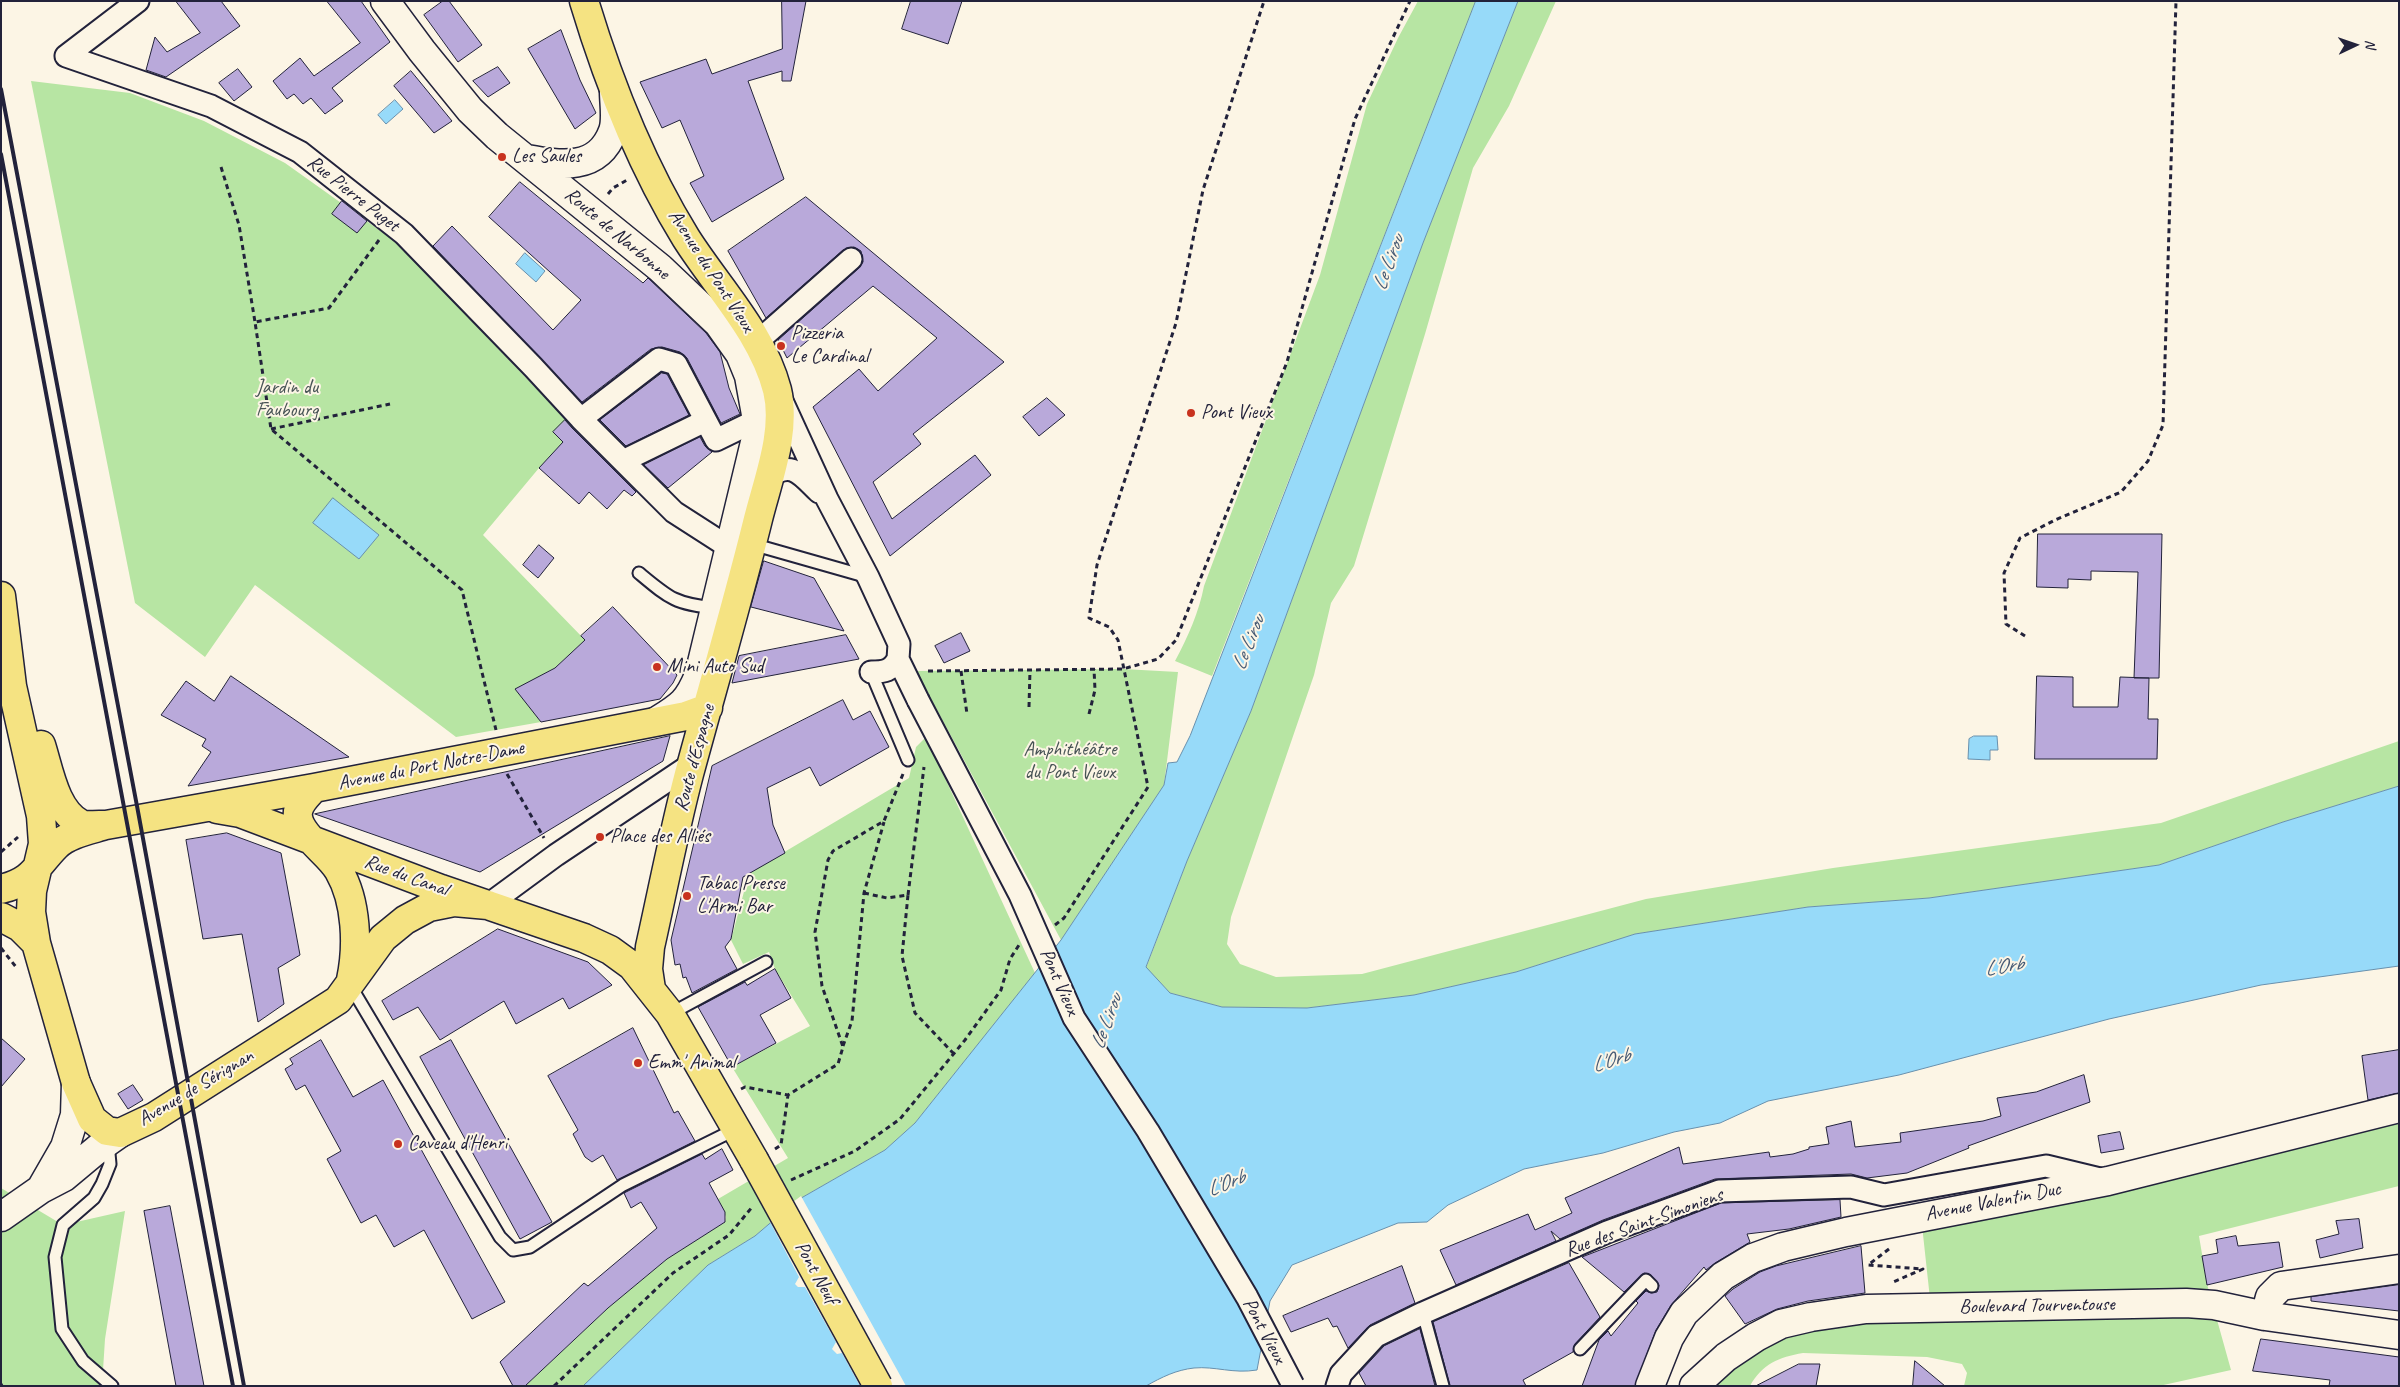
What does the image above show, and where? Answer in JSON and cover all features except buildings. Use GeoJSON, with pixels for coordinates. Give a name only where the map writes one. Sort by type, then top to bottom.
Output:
{"type":"FeatureCollection","features":[{"type":"Feature","properties":{"kind":"main road","name":"Route de Narbonne"},"geometry":{"type":"LineString","coordinates":[[385,1],[422,51],[470,110],[524,158],[594,212],[660,268],[723,330],[740,354],[749,376],[756,429]]}},
{"type":"Feature","properties":{"kind":"main road","name":"Avenue du Pont Vieux"},"geometry":{"type":"LineString","coordinates":[[584,1],[614,92],[647,167],[686,238],[757,342],[777,392]]}},
{"type":"Feature","properties":{"kind":"main road"},"geometry":{"type":"LineString","coordinates":[[596,42],[598,1]]}},
{"type":"Feature","properties":{"kind":"main road"},"geometry":{"type":"LineString","coordinates":[[524,158],[560,165],[576,164],[589,159],[604,148],[614,129],[614,92]]}},
{"type":"Feature","properties":{"kind":"main road","name":"Route d'Espagne"},"geometry":{"type":"LineString","coordinates":[[651,989],[648,969],[650,947],[692,764],[768,478],[779,419],[777,392]]}},
{"type":"Feature","properties":{"kind":"main road","name":"Route d'Espagne"},"geometry":{"type":"LineString","coordinates":[[699,675],[730,548],[756,429]]}},
{"type":"Feature","properties":{"kind":"main road"},"geometry":{"type":"LineString","coordinates":[[1,574],[29,683],[41,744],[55,788],[66,813],[83,825],[106,825]]}},
{"type":"Feature","properties":{"kind":"main road"},"geometry":{"type":"LineString","coordinates":[[1,596],[7,679],[40,816],[43,844],[32,891],[31,912],[36,943],[76,1083],[92,1119],[112,1135]]}},
{"type":"Feature","properties":{"kind":"main road","name":"Avenue du Port Notre-Dame"},"geometry":{"type":"LineString","coordinates":[[657,721],[680,707],[692,694],[699,675]]}},
{"type":"Feature","properties":{"kind":"main road","name":"Avenue du Port Notre-Dame"},"geometry":{"type":"LineString","coordinates":[[1,889],[14,886],[39,867],[56,845],[74,835],[106,825],[314,788],[698,714],[708,708]]}},
{"type":"Feature","properties":{"kind":"main road","name":"Rue du Canal"},"geometry":{"type":"LineString","coordinates":[[314,788],[301,802],[297,816],[302,830],[316,843],[584,938],[610,950],[632,966],[651,989]]}},
{"type":"Feature","properties":{"kind":"main road","name":"Avenue du Port Notre-Dame"},"geometry":{"type":"LineString","coordinates":[[204,807],[240,813],[316,843]]}},
{"type":"Feature","properties":{"kind":"main road"},"geometry":{"type":"LineString","coordinates":[[316,843],[339,871],[351,903],[356,958],[350,985]]}},
{"type":"Feature","properties":{"kind":"main road","name":"Avenue de Sérignan"},"geometry":{"type":"LineString","coordinates":[[1,1217],[41,1189],[64,1177],[112,1135],[154,1117],[338,1000],[383,938],[405,920],[429,907],[454,902],[488,905]]}},
{"type":"Feature","properties":{"kind":"main road"},"geometry":{"type":"LineString","coordinates":[[1,917],[20,927],[36,943]]}},
{"type":"Feature","properties":{"kind":"main road"},"geometry":{"type":"LineString","coordinates":[[651,989],[670,1014],[754,1160]]}},
{"type":"Feature","properties":{"kind":"main road","name":"Avenue de Sérignan"},"geometry":{"type":"LineString","coordinates":[[41,1189],[66,1147],[75,1115],[76,1083]]}},
{"type":"Feature","properties":{"kind":"main road","name":"Avenue Valentin Duc"},"geometry":{"type":"LineString","coordinates":[[1650,1386],[1679,1308],[1723,1276],[1753,1258],[1783,1247],[1913,1217],[2108,1181],[2399,1108]]}},
{"type":"Feature","properties":{"kind":"main road","name":"Pont Neuf"},"geometry":{"type":"LineString","coordinates":[[754,1160],[878,1386]]}},
{"type":"Feature","properties":{"kind":"main road"},"geometry":{"type":"LineString","coordinates":[[2265,1316],[2270,1296],[2282,1286],[2399,1269]]}},
{"type":"Feature","properties":{"kind":"main road","name":"Boulevard Tourventouse"},"geometry":{"type":"LineString","coordinates":[[1694,1386],[1726,1357],[1781,1324],[1866,1310],[2186,1303],[2214,1305],[2265,1316],[2399,1335]]}},
{"type":"Feature","properties":{"kind":"street","name":"Rue Pierre Puget"},"geometry":{"type":"LineString","coordinates":[[138,1],[66,56],[211,106],[300,152],[404,234],[527,360],[581,419],[674,512],[730,548]]}},
{"type":"Feature","properties":{"kind":"street"},"geometry":{"type":"LineString","coordinates":[[757,342],[851,259]]}},
{"type":"Feature","properties":{"kind":"street"},"geometry":{"type":"LineString","coordinates":[[581,419],[659,359],[676,364],[716,440],[756,429]]}},
{"type":"Feature","properties":{"kind":"street","name":"Avenue du Pont Vieux"},"geometry":{"type":"LineString","coordinates":[[777,392],[826,499],[868,577],[899,644],[902,668],[918,700]]}},
{"type":"Feature","properties":{"kind":"street"},"geometry":{"type":"LineString","coordinates":[[622,461],[705,420]]}},
{"type":"Feature","properties":{"kind":"street","name":"Avenue du Pont Vieux"},"geometry":{"type":"LineString","coordinates":[[768,478],[778,470],[786,468],[794,470],[826,499]]}},
{"type":"Feature","properties":{"kind":"street"},"geometry":{"type":"LineString","coordinates":[[871,672],[886,672],[893,668],[902,668]]}},
{"type":"Feature","properties":{"kind":"street","name":"Pont Vieux"},"geometry":{"type":"LineString","coordinates":[[918,700],[1020,895],[1074,1018],[1148,1131],[1232,1272],[1293,1385]]}},
{"type":"Feature","properties":{"kind":"street"},"geometry":{"type":"LineString","coordinates":[[488,905],[556,855],[692,764]]}},
{"type":"Feature","properties":{"kind":"street","name":"Rue des Saint-Simoniens"},"geometry":{"type":"LineString","coordinates":[[1337,1386],[1341,1374],[1376,1336],[1423,1313],[1607,1232],[1720,1192],[1850,1187],[1884,1195],[2046,1166],[2108,1181]]}},
{"type":"Feature","properties":{"kind":"lane"},"geometry":{"type":"LineString","coordinates":[[708,708],[706,680],[753,492],[758,464],[756,429]]}},
{"type":"Feature","properties":{"kind":"lane"},"geometry":{"type":"LineString","coordinates":[[766,548],[868,577]]}},
{"type":"Feature","properties":{"kind":"lane"},"geometry":{"type":"LineString","coordinates":[[638,573],[669,598],[690,605],[715,608]]}},
{"type":"Feature","properties":{"kind":"lane"},"geometry":{"type":"LineString","coordinates":[[871,672],[908,760]]}},
{"type":"Feature","properties":{"kind":"lane"},"geometry":{"type":"LineString","coordinates":[[670,1014],[766,962]]}},
{"type":"Feature","properties":{"kind":"lane"},"geometry":{"type":"LineString","coordinates":[[350,985],[500,1237],[513,1250],[530,1247],[624,1185],[737,1128]]}},
{"type":"Feature","properties":{"kind":"lane"},"geometry":{"type":"LineString","coordinates":[[112,1135],[110,1164],[102,1184],[94,1198],[63,1225],[55,1257],[62,1329],[83,1361],[112,1386]]}},
{"type":"Feature","properties":{"kind":"lane"},"geometry":{"type":"LineString","coordinates":[[1580,1349],[1646,1280],[1652,1286]]}},
{"type":"Feature","properties":{"kind":"lane"},"geometry":{"type":"LineString","coordinates":[[1423,1313],[1443,1386]]}},
{"type":"Feature","properties":{"kind":"path"},"geometry":{"type":"LineString","coordinates":[[1050,929],[1064,918],[1148,787],[1118,640],[1109,627],[1089,618],[1097,565],[1176,323],[1203,190],[1264,1]]}},
{"type":"Feature","properties":{"kind":"path"},"geometry":{"type":"LineString","coordinates":[[902,668],[916,671],[1123,669],[1158,659],[1176,640],[1287,362],[1355,119],[1410,1]]}},
{"type":"Feature","properties":{"kind":"path"},"geometry":{"type":"LineString","coordinates":[[2025,636],[2006,624],[2004,593],[2004,573],[2020,538],[2055,520],[2121,492],[2148,461],[2163,425],[2176,1]]}},
{"type":"Feature","properties":{"kind":"path"},"geometry":{"type":"LineString","coordinates":[[221,167],[240,225],[271,429],[462,590],[493,717]]}},
{"type":"Feature","properties":{"kind":"path"},"geometry":{"type":"LineString","coordinates":[[594,212],[613,188],[647,167]]}},
{"type":"Feature","properties":{"kind":"path"},"geometry":{"type":"LineString","coordinates":[[255,322],[329,308],[391,223]]}},
{"type":"Feature","properties":{"kind":"path"},"geometry":{"type":"LineString","coordinates":[[271,429],[390,404]]}},
{"type":"Feature","properties":{"kind":"path"},"geometry":{"type":"LineString","coordinates":[[1090,714],[1095,690],[1094,669]]}},
{"type":"Feature","properties":{"kind":"path"},"geometry":{"type":"LineString","coordinates":[[1029,708],[1030,670]]}},
{"type":"Feature","properties":{"kind":"path"},"geometry":{"type":"LineString","coordinates":[[961,671],[967,714]]}},
{"type":"Feature","properties":{"kind":"path"},"geometry":{"type":"LineString","coordinates":[[502,752],[504,770],[556,855]]}},
{"type":"Feature","properties":{"kind":"path"},"geometry":{"type":"LineString","coordinates":[[925,759],[902,956],[915,1013],[953,1053]]}},
{"type":"Feature","properties":{"kind":"path"},"geometry":{"type":"LineString","coordinates":[[719,1102],[744,1087],[788,1096],[838,1064],[842,1046],[852,1022],[864,893],[884,821],[908,760]]}},
{"type":"Feature","properties":{"kind":"path"},"geometry":{"type":"LineString","coordinates":[[842,1046],[822,986],[815,932],[828,860],[833,851],[884,821]]}},
{"type":"Feature","properties":{"kind":"path"},"geometry":{"type":"LineString","coordinates":[[864,893],[887,898],[908,895]]}},
{"type":"Feature","properties":{"kind":"path"},"geometry":{"type":"LineString","coordinates":[[790,1180],[854,1151],[900,1120],[1001,990],[1014,952],[1025,942]]}},
{"type":"Feature","properties":{"kind":"path"},"geometry":{"type":"LineString","coordinates":[[754,1160],[781,1145],[788,1096]]}},
{"type":"Feature","properties":{"kind":"path"},"geometry":{"type":"LineString","coordinates":[[554,1386],[673,1272],[730,1235],[754,1205]]}},
{"type":"Feature","properties":{"kind":"path"},"geometry":{"type":"LineString","coordinates":[[1889,1284],[1923,1269],[1868,1265],[1912,1233],[1913,1217]]}},
{"type":"Feature","properties":{"kind":"green space"},"geometry":{"type":"Polygon","coordinates":[[[1418,1],[1476,1],[1212,676],[1175,661],[1189,634],[1204,586],[1320,275],[1367,104],[1398,38],[1418,1]]]}},
{"type":"Feature","properties":{"kind":"green space"},"geometry":{"type":"Polygon","coordinates":[[[1518,1],[1556,1],[1509,106],[1473,168],[1425,334],[1354,566],[1331,603],[1314,675],[1231,917],[1227,944],[1240,964],[1276,977],[1362,974],[1646,899],[1833,868],[2161,823],[2399,741],[2399,786],[2283,822],[2159,865],[1929,898],[1808,907],[1635,934],[1516,972],[1414,995],[1307,1008],[1222,1007],[1170,993],[1146,968],[1187,861],[1251,711],[1423,243],[1518,1]]]}},
{"type":"Feature","properties":{"kind":"green space","name":"Jardin du Faubourg"},"geometry":{"type":"Polygon","coordinates":[[[31,81],[130,93],[204,121],[285,163],[396,242],[576,430],[539,468],[483,535],[585,640],[555,668],[516,689],[541,722],[456,737],[255,585],[205,657],[135,603],[31,81]]]}},
{"type":"Feature","properties":{"kind":"green space","name":"Amphithéâtre du Pont Vieux"},"geometry":{"type":"Polygon","coordinates":[[[1123,669],[1178,672],[1164,785],[1061,940],[916,671],[1123,669]]]}},
{"type":"Feature","properties":{"kind":"green space"},"geometry":{"type":"Polygon","coordinates":[[[926,737],[1035,973],[915,1123],[885,1150],[796,1201],[755,1236],[708,1265],[583,1386],[525,1386],[608,1308],[667,1259],[725,1222],[726,1217],[718,1199],[788,1158],[732,1067],[810,1026],[775,969],[769,952],[743,964],[731,940],[749,873],[909,778],[916,747],[926,737]]]}},
{"type":"Feature","properties":{"kind":"green space"},"geometry":{"type":"Polygon","coordinates":[[[2399,1108],[2399,1186],[2199,1236],[2207,1284],[2231,1370],[2159,1386],[1964,1386],[1967,1373],[1962,1364],[1927,1357],[1803,1353],[1779,1359],[1772,1363],[1760,1372],[1750,1386],[1694,1386],[1756,1337],[1931,1308],[1921,1216],[2399,1108]]]}},
{"type":"Feature","properties":{"kind":"green space"},"geometry":{"type":"Polygon","coordinates":[[[1,1188],[63,1225],[125,1211],[105,1339],[102,1386],[1,1386],[1,1188]]]}},
{"type":"Feature","properties":{"kind":"water"},"geometry":{"type":"Polygon","coordinates":[[[1476,1],[1518,1],[1423,243],[1251,711],[1187,861],[1146,967],[1170,993],[1222,1007],[1307,1008],[1414,995],[1516,972],[1635,934],[1808,907],[1929,898],[2159,865],[2283,822],[2399,786],[2399,966],[2261,985],[2109,1019],[1899,1075],[1768,1101],[1720,1123],[1674,1132],[1603,1153],[1524,1169],[1448,1205],[1427,1222],[1398,1223],[1292,1265],[1270,1301],[1257,1370],[1240,1371],[1194,1368],[1169,1374],[1146,1386],[583,1386],[708,1265],[755,1236],[796,1201],[885,1150],[915,1123],[1061,940],[1164,785],[1168,763],[1177,762],[1190,736],[1476,1]]]}},
{"type":"Feature","properties":{"kind":"water"},"geometry":{"type":"Polygon","coordinates":[[[395,100],[403,109],[386,124],[378,115],[395,100]]]}},
{"type":"Feature","properties":{"kind":"water"},"geometry":{"type":"Polygon","coordinates":[[[525,253],[545,271],[536,282],[516,264],[525,253]]]}},
{"type":"Feature","properties":{"kind":"water"},"geometry":{"type":"Polygon","coordinates":[[[333,498],[379,535],[359,559],[313,523],[333,498]]]}},
{"type":"Feature","properties":{"kind":"water"},"geometry":{"type":"Polygon","coordinates":[[[1974,736],[1997,736],[1998,750],[1990,750],[1990,760],[1968,759],[1969,739],[1974,736]]]}},
{"type":"Feature","properties":{"kind":"pier"},"geometry":{"type":"Polygon","coordinates":[[[801,1196],[906,1386],[860,1386],[842,1353],[837,1354],[832,1349],[836,1342],[805,1287],[798,1287],[795,1284],[799,1277],[769,1220],[801,1196]]]}},
{"type":"Feature","properties":{"kind":"railway"},"geometry":{"type":"LineString","coordinates":[[1,89],[137,806],[244,1386]]}},
{"type":"Feature","properties":{"kind":"railway"},"geometry":{"type":"LineString","coordinates":[[1,154],[233,1386]]}},
{"type":"Feature","properties":{"kind":"place","name":"Les Saules"},"geometry":{"type":"Point","coordinates":[502,157]}},
{"type":"Feature","properties":{"kind":"place","name":"Pizzeria Le Cardinal"},"geometry":{"type":"Point","coordinates":[781,346]}},
{"type":"Feature","properties":{"kind":"place","name":"Pont Vieux"},"geometry":{"type":"Point","coordinates":[1191,413]}},
{"type":"Feature","properties":{"kind":"place","name":"Mini Auto Sud"},"geometry":{"type":"Point","coordinates":[657,667]}},
{"type":"Feature","properties":{"kind":"place","name":"Place des Alliés"},"geometry":{"type":"Point","coordinates":[600,837]}},
{"type":"Feature","properties":{"kind":"place","name":"Tabac Presse L'Armi Bar"},"geometry":{"type":"Point","coordinates":[687,896]}},
{"type":"Feature","properties":{"kind":"place","name":"Emm' Animal"},"geometry":{"type":"Point","coordinates":[638,1063]}},
{"type":"Feature","properties":{"kind":"place","name":"Caveau d'Henri"},"geometry":{"type":"Point","coordinates":[398,1144]}},
{"type":"Feature","properties":{"kind":"water label","name":"Le Lirou"},"geometry":{"type":"Point","coordinates":[1389,263]}},
{"type":"Feature","properties":{"kind":"water label","name":"Le Lirou"},"geometry":{"type":"Point","coordinates":[1249,643]}},
{"type":"Feature","properties":{"kind":"water label","name":"L'Orb"},"geometry":{"type":"Point","coordinates":[2004,967]}},
{"type":"Feature","properties":{"kind":"water label","name":"Le Lirou"},"geometry":{"type":"Point","coordinates":[1107,1022]}},
{"type":"Feature","properties":{"kind":"water label","name":"L'Orb"},"geometry":{"type":"Point","coordinates":[1611,1061]}},
{"type":"Feature","properties":{"kind":"water label","name":"L'Orb"},"geometry":{"type":"Point","coordinates":[1226,1184]}}]}
